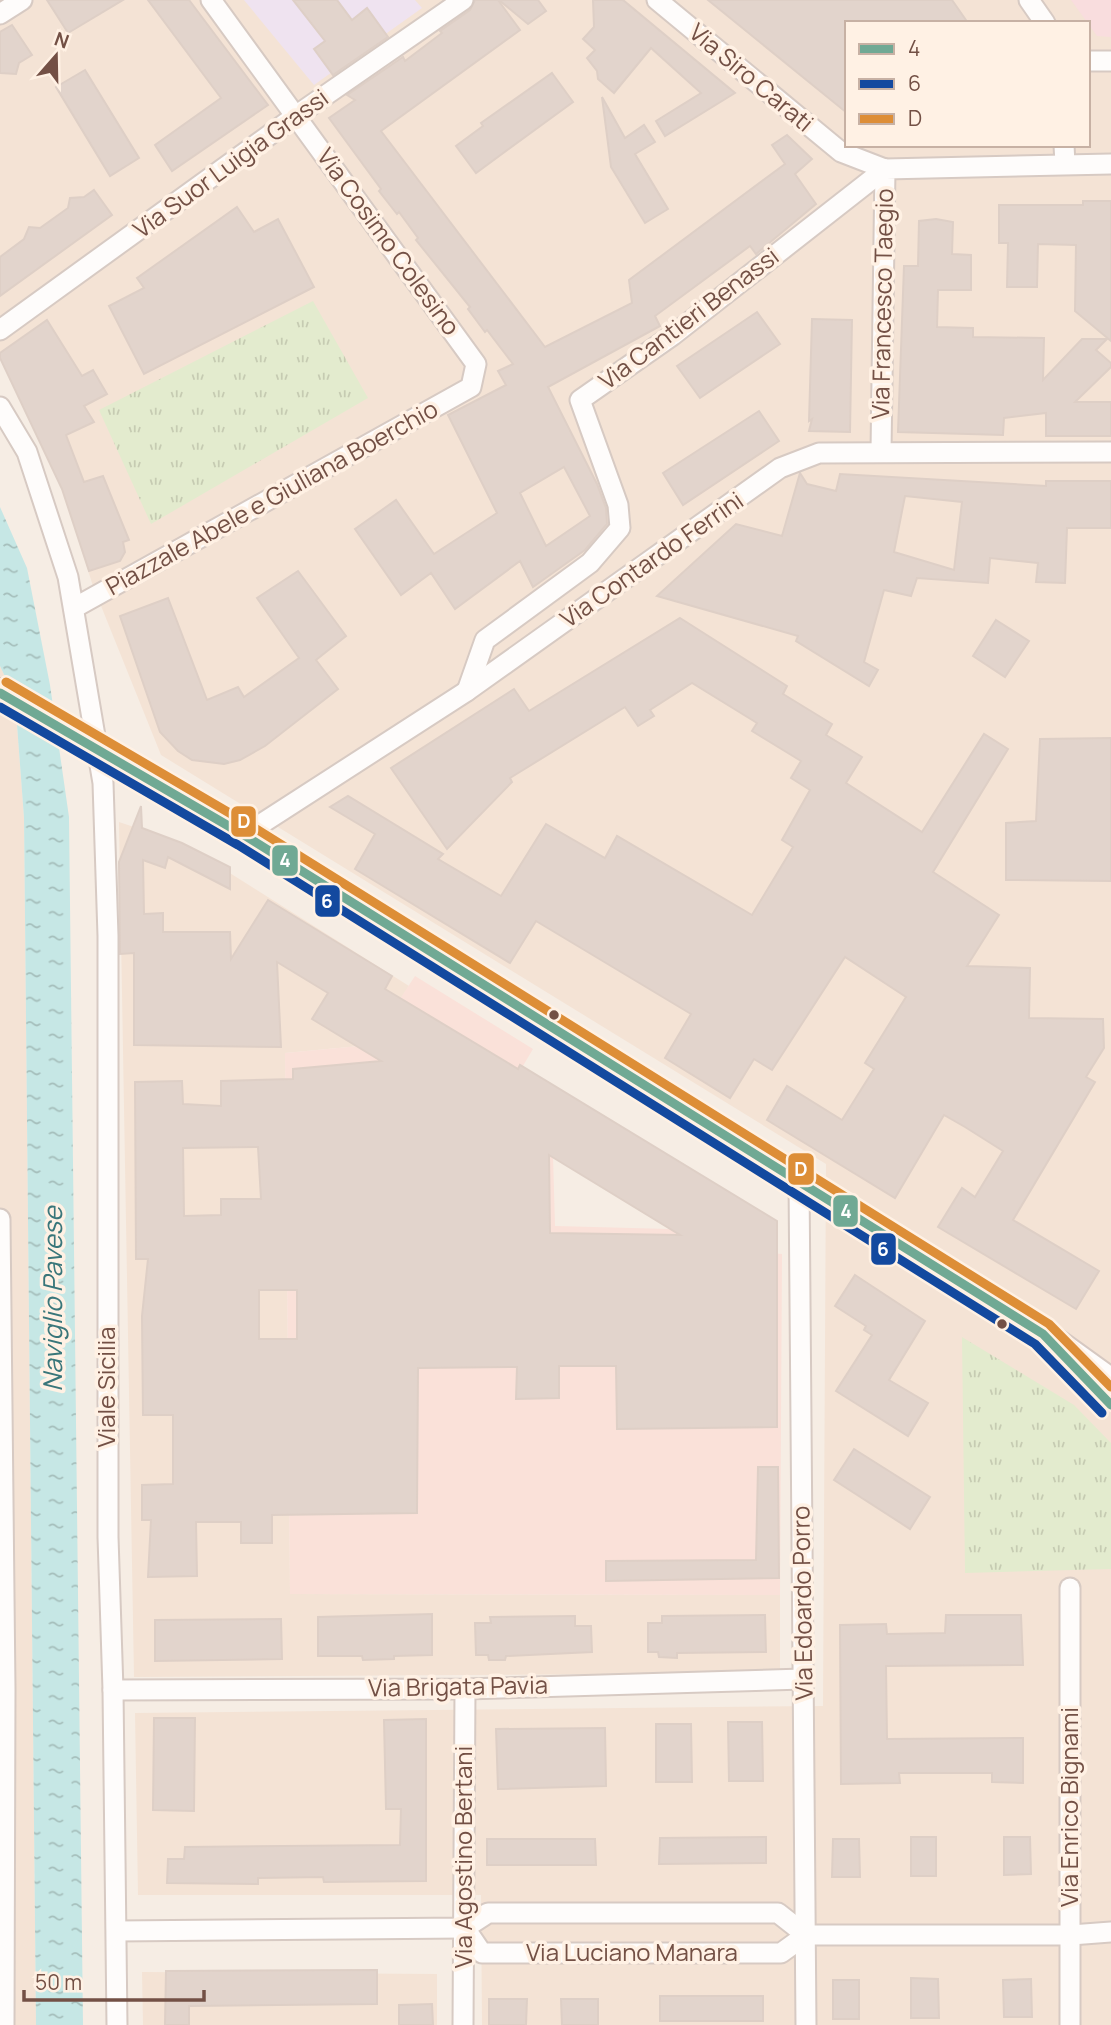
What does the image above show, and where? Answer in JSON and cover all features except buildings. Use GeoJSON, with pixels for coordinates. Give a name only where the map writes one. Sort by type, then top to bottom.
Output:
{"type":"FeatureCollection","features":[{"type":"Feature","properties":{"kind":"street"},"geometry":{"type":"LineString","coordinates":[[0,14],[22,0]]}},
{"type":"Feature","properties":{"kind":"street","name":"Via Cosimo Colesino"},"geometry":{"type":"LineString","coordinates":[[212,0],[476,364],[471,387]]}},
{"type":"Feature","properties":{"kind":"street","name":"Via Suor Luigia Grassi"},"geometry":{"type":"LineString","coordinates":[[0,330],[297,115],[463,0]]}},
{"type":"Feature","properties":{"kind":"street","name":"Via Siro Carati"},"geometry":{"type":"LineString","coordinates":[[657,0],[841,152],[885,169]]}},
{"type":"Feature","properties":{"kind":"street"},"geometry":{"type":"LineString","coordinates":[[1029,0],[1044,21]]}},
{"type":"Feature","properties":{"kind":"street"},"geometry":{"type":"LineString","coordinates":[[1090,61],[1111,61]]}},
{"type":"Feature","properties":{"kind":"street","name":"Via Francesco Taegio"},"geometry":{"type":"LineString","coordinates":[[881,451],[885,169],[1064,154],[1111,164]]}},
{"type":"Feature","properties":{"kind":"street","name":"Via Cantieri Benassi"},"geometry":{"type":"LineString","coordinates":[[467,691],[485,640],[590,563],[620,528],[618,505],[580,400],[673,335],[885,169]]}},
{"type":"Feature","properties":{"kind":"street","name":"Piazzale Abele e Giuliana Boerchio"},"geometry":{"type":"LineString","coordinates":[[74,608],[471,387]]}},
{"type":"Feature","properties":{"kind":"street","name":"Viale Sicilia"},"geometry":{"type":"LineString","coordinates":[[0,407],[27,452],[68,577],[103,783],[108,936],[108,1537],[113,1690],[117,2025]]}},
{"type":"Feature","properties":{"kind":"street","name":"Via Contardo Ferrini"},"geometry":{"type":"LineString","coordinates":[[244,835],[467,691],[780,468],[819,453],[1111,452]]}},
{"type":"Feature","properties":{"kind":"street"},"geometry":{"type":"LineString","coordinates":[[0,694],[244,835],[1043,1334],[1111,1383]]}},
{"type":"Feature","properties":{"kind":"street","name":"Via Edoardo Porro"},"geometry":{"type":"LineString","coordinates":[[799,1180],[806,2025]]}},
{"type":"Feature","properties":{"kind":"street"},"geometry":{"type":"LineString","coordinates":[[0,1219],[4,2025]]}},
{"type":"Feature","properties":{"kind":"street"},"geometry":{"type":"LineString","coordinates":[[1043,1334],[1111,1405]]}},
{"type":"Feature","properties":{"kind":"street","name":"Via Enrico Bignami"},"geometry":{"type":"LineString","coordinates":[[1070,1588],[1070,2025]]}},
{"type":"Feature","properties":{"kind":"street","name":"Via Brigata Pavia"},"geometry":{"type":"LineString","coordinates":[[113,1690],[464,1689],[803,1679]]}},
{"type":"Feature","properties":{"kind":"street","name":"Via Agostino Bertani"},"geometry":{"type":"LineString","coordinates":[[463,2025],[464,1689]]}},
{"type":"Feature","properties":{"kind":"street","name":"Via Luciano Manara"},"geometry":{"type":"LineString","coordinates":[[117,1931],[465,1928],[488,1913],[778,1913],[806,1935],[781,1953],[482,1953],[465,1928]]}},
{"type":"Feature","properties":{"kind":"street"},"geometry":{"type":"LineString","coordinates":[[806,1935],[1071,1935],[1111,1932]]}},
{"type":"Feature","properties":{"kind":"shaded area"},"geometry":{"type":"Polygon","coordinates":[[[0,0],[1111,0],[1111,2025],[482,2025],[481,1895],[138,1895],[135,1713],[823,1706],[826,1164],[161,755],[93,586],[62,489],[0,356],[0,0]]]}},
{"type":"Feature","properties":{"kind":"shaded area"},"geometry":{"type":"Polygon","coordinates":[[[244,0],[415,0],[422,8],[314,85],[244,0]]]}},
{"type":"Feature","properties":{"kind":"shaded area"},"geometry":{"type":"Polygon","coordinates":[[[1071,0],[1111,0],[1111,37],[1097,36],[1090,26],[1090,21],[1086,21],[1071,0]]]}},
{"type":"Feature","properties":{"kind":"shaded area"},"geometry":{"type":"Polygon","coordinates":[[[0,666],[15,698],[24,818],[36,2025],[0,2025],[0,666]]]}},
{"type":"Feature","properties":{"kind":"shaded area"},"geometry":{"type":"Polygon","coordinates":[[[119,822],[182,843],[409,986],[370,1045],[285,1053],[290,1594],[780,1595],[780,1673],[134,1677],[119,822]]]}},
{"type":"Feature","properties":{"kind":"shaded area"},"geometry":{"type":"Polygon","coordinates":[[[415,976],[533,1049],[495,1113],[553,1156],[555,1226],[746,1231],[748,1251],[782,1254],[780,1595],[290,1594],[285,1053],[370,1045],[415,976]]]}},
{"type":"Feature","properties":{"kind":"shaded area"},"geometry":{"type":"Polygon","coordinates":[[[142,1972],[437,1974],[437,2025],[143,2025],[142,1972]]]}},
{"type":"Feature","properties":{"kind":"green space"},"geometry":{"type":"Polygon","coordinates":[[[313,301],[368,398],[151,524],[99,410],[313,301]]]}},
{"type":"Feature","properties":{"kind":"green space"},"geometry":{"type":"Polygon","coordinates":[[[962,1337],[1074,1405],[1111,1443],[1111,1569],[965,1573],[962,1337]]]}},
{"type":"Feature","properties":{"kind":"water","name":"Naviglio Pavese"},"geometry":{"type":"Polygon","coordinates":[[[0,507],[27,568],[50,685],[69,817],[83,2025],[36,2025],[24,818],[15,698],[0,666],[0,507]]]}},
{"type":"Feature","properties":{"kind":"transit line","name":"D"},"geometry":{"type":"LineString","coordinates":[[6,682],[250,825],[1049,1324],[1111,1387]]}},
{"type":"Feature","properties":{"kind":"transit line","name":"4"},"geometry":{"type":"LineString","coordinates":[[0,693],[244,835],[1043,1334],[1111,1405]]}},
{"type":"Feature","properties":{"kind":"transit line","name":"6"},"geometry":{"type":"LineString","coordinates":[[0,707],[238,845],[1035,1344],[1102,1413]]}}]}
